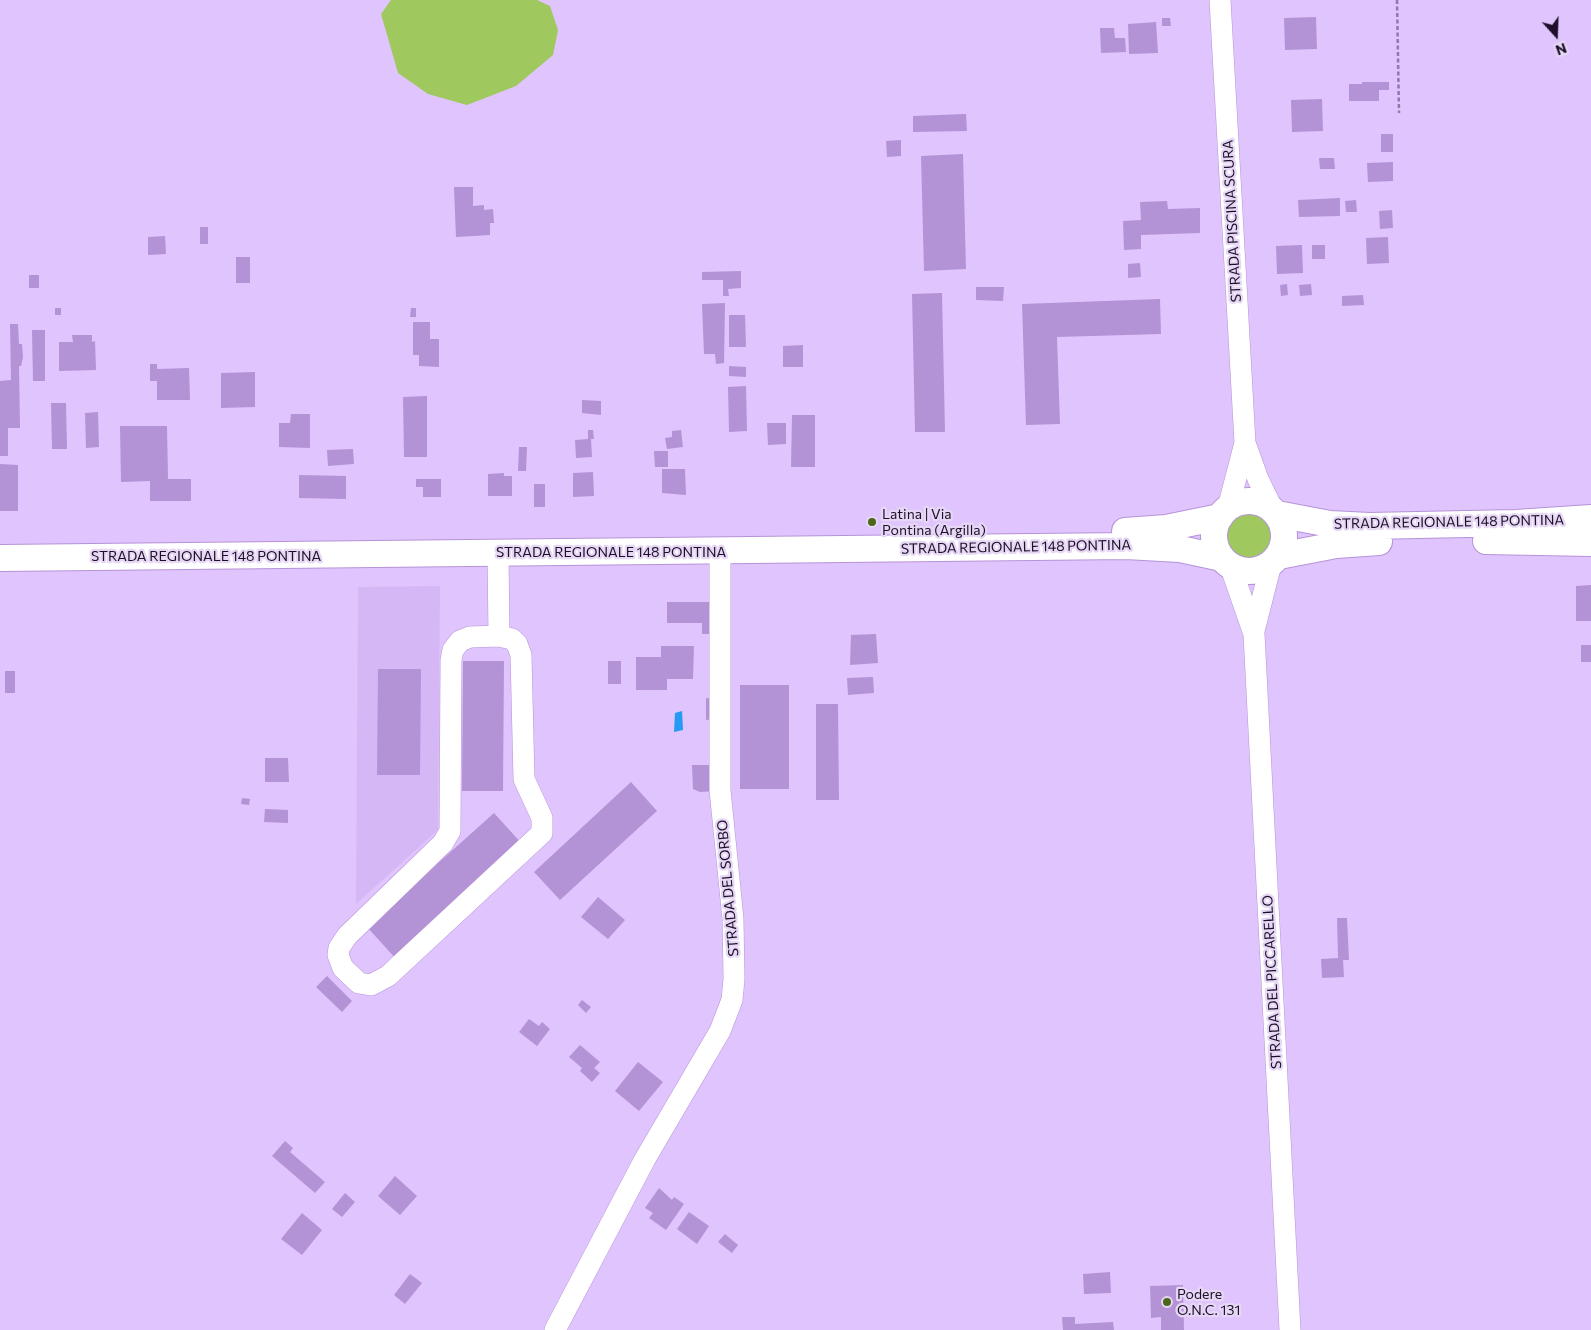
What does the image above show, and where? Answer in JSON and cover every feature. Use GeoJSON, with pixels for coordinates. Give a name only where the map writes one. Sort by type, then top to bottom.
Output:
{"type":"FeatureCollection","features":[{"type":"Feature","properties":{"kind":"main road","name":"STRADA REGIONALE 148 PONTINA"},"geometry":{"type":"LineString","coordinates":[[0,543],[1130,531],[1172,526],[1224,512],[1248,501],[1259,502],[1275,512],[1330,524],[1369,526],[1516,523],[1591,518]]}},
{"type":"Feature","properties":{"kind":"main road"},"geometry":{"type":"LineString","coordinates":[[1224,512],[1214,538],[1216,548],[1226,562]]}},
{"type":"Feature","properties":{"kind":"main road"},"geometry":{"type":"LineString","coordinates":[[1275,512],[1285,535],[1283,546],[1275,560]]}},
{"type":"Feature","properties":{"kind":"main road","name":"STRADA REGIONALE 148 PONTINA"},"geometry":{"type":"LineString","coordinates":[[0,558],[498,552],[720,552],[1137,546],[1180,549],[1251,571],[1275,560],[1336,545],[1382,541],[1591,543]]}},
{"type":"Feature","properties":{"kind":"street","name":"STRADA PISCINA SCURA"},"geometry":{"type":"LineString","coordinates":[[1220,0],[1245,443],[1258,479],[1275,512]]}},
{"type":"Feature","properties":{"kind":"street","name":"STRADA PISCINA SCURA"},"geometry":{"type":"LineString","coordinates":[[1224,512],[1245,443]]}},
{"type":"Feature","properties":{"kind":"street"},"geometry":{"type":"LineString","coordinates":[[498,552],[499,636]]}},
{"type":"Feature","properties":{"kind":"street","name":"STRADA DEL SORBO"},"geometry":{"type":"LineString","coordinates":[[555,1330],[645,1159],[720,1031],[732,1000],[734,978],[732,908],[720,798],[720,552]]}},
{"type":"Feature","properties":{"kind":"street","name":"STRADA DEL PICCARELLO"},"geometry":{"type":"LineString","coordinates":[[1254,634],[1275,560]]}},
{"type":"Feature","properties":{"kind":"street","name":"STRADA DEL PICCARELLO"},"geometry":{"type":"LineString","coordinates":[[1226,562],[1254,634],[1290,1330]]}},
{"type":"Feature","properties":{"kind":"street"},"geometry":{"type":"LineString","coordinates":[[499,636],[512,639],[521,655],[524,779],[542,818],[542,833],[388,976],[371,985],[359,983],[343,968],[338,955],[339,948],[348,936],[443,843],[450,831],[451,660],[453,650],[460,641],[470,637],[499,636]]}},
{"type":"Feature","properties":{"kind":"path"},"geometry":{"type":"LineString","coordinates":[[1397,0],[1399,113]]}},
{"type":"Feature","properties":{"kind":"shaded area"},"geometry":{"type":"Polygon","coordinates":[[[440,586],[438,830],[356,904],[358,587],[440,586]]]}},
{"type":"Feature","properties":{"kind":"green space"},"geometry":{"type":"Polygon","coordinates":[[[391,0],[537,0],[550,6],[558,30],[553,55],[516,86],[467,105],[428,94],[398,73],[381,14],[391,0]]]}},
{"type":"Feature","properties":{"kind":"green space"},"geometry":{"type":"Polygon","coordinates":[[[1250,507],[1266,512],[1274,520],[1279,536],[1274,552],[1266,560],[1250,565],[1234,560],[1226,552],[1221,536],[1226,520],[1234,512],[1250,507]]]}},
{"type":"Feature","properties":{"kind":"water"},"geometry":{"type":"Polygon","coordinates":[[[682,711],[683,730],[674,732],[675,713],[682,711]]]}},
{"type":"Feature","properties":{"kind":"building"},"geometry":{"type":"Polygon","coordinates":[[[1316,17],[1317,49],[1285,50],[1284,18],[1316,17]]]}},
{"type":"Feature","properties":{"kind":"building"},"geometry":{"type":"Polygon","coordinates":[[[1162,18],[1170,18],[1171,26],[1162,26],[1162,18]]]}},
{"type":"Feature","properties":{"kind":"building"},"geometry":{"type":"Polygon","coordinates":[[[1156,22],[1158,53],[1129,54],[1128,24],[1156,22]]]}},
{"type":"Feature","properties":{"kind":"building"},"geometry":{"type":"Polygon","coordinates":[[[1100,28],[1114,28],[1115,38],[1125,38],[1126,52],[1101,53],[1100,28]]]}},
{"type":"Feature","properties":{"kind":"building"},"geometry":{"type":"Polygon","coordinates":[[[1362,82],[1389,82],[1389,90],[1379,90],[1379,101],[1349,101],[1349,84],[1362,84],[1362,82]]]}},
{"type":"Feature","properties":{"kind":"building"},"geometry":{"type":"Polygon","coordinates":[[[1322,99],[1323,131],[1292,132],[1291,100],[1322,99]]]}},
{"type":"Feature","properties":{"kind":"building"},"geometry":{"type":"Polygon","coordinates":[[[966,114],[967,131],[913,132],[913,116],[966,114]]]}},
{"type":"Feature","properties":{"kind":"building"},"geometry":{"type":"Polygon","coordinates":[[[1381,134],[1393,134],[1393,152],[1381,152],[1381,134]]]}},
{"type":"Feature","properties":{"kind":"building"},"geometry":{"type":"Polygon","coordinates":[[[901,140],[901,156],[887,157],[886,141],[901,140]]]}},
{"type":"Feature","properties":{"kind":"building"},"geometry":{"type":"Polygon","coordinates":[[[963,154],[966,269],[924,271],[921,156],[963,154]]]}},
{"type":"Feature","properties":{"kind":"building"},"geometry":{"type":"Polygon","coordinates":[[[1319,158],[1334,158],[1335,169],[1320,169],[1319,158]]]}},
{"type":"Feature","properties":{"kind":"building"},"geometry":{"type":"Polygon","coordinates":[[[1393,162],[1393,181],[1368,182],[1367,163],[1393,162]]]}},
{"type":"Feature","properties":{"kind":"building"},"geometry":{"type":"Polygon","coordinates":[[[454,187],[473,187],[473,206],[484,205],[484,210],[493,209],[494,223],[490,223],[490,235],[456,237],[454,187]]]}},
{"type":"Feature","properties":{"kind":"building"},"geometry":{"type":"Polygon","coordinates":[[[1340,198],[1340,216],[1299,217],[1298,200],[1340,198]]]}},
{"type":"Feature","properties":{"kind":"building"},"geometry":{"type":"Polygon","coordinates":[[[1356,200],[1357,212],[1346,212],[1345,201],[1356,200]]]}},
{"type":"Feature","properties":{"kind":"building"},"geometry":{"type":"Polygon","coordinates":[[[1167,201],[1168,209],[1200,208],[1200,233],[1141,235],[1141,249],[1124,250],[1123,221],[1141,220],[1140,202],[1167,201]]]}},
{"type":"Feature","properties":{"kind":"building"},"geometry":{"type":"Polygon","coordinates":[[[1392,210],[1393,228],[1380,229],[1379,211],[1392,210]]]}},
{"type":"Feature","properties":{"kind":"building"},"geometry":{"type":"Polygon","coordinates":[[[200,227],[208,227],[208,244],[200,244],[200,227]]]}},
{"type":"Feature","properties":{"kind":"building"},"geometry":{"type":"Polygon","coordinates":[[[165,236],[166,254],[148,255],[148,237],[165,236]]]}},
{"type":"Feature","properties":{"kind":"building"},"geometry":{"type":"Polygon","coordinates":[[[1388,237],[1389,263],[1367,264],[1366,238],[1388,237]]]}},
{"type":"Feature","properties":{"kind":"building"},"geometry":{"type":"Polygon","coordinates":[[[1302,245],[1303,273],[1277,274],[1276,246],[1302,245]]]}},
{"type":"Feature","properties":{"kind":"building"},"geometry":{"type":"Polygon","coordinates":[[[1312,245],[1325,245],[1325,259],[1312,259],[1312,245]]]}},
{"type":"Feature","properties":{"kind":"building"},"geometry":{"type":"Polygon","coordinates":[[[236,257],[250,257],[250,283],[236,283],[236,257]]]}},
{"type":"Feature","properties":{"kind":"building"},"geometry":{"type":"Polygon","coordinates":[[[1140,263],[1141,277],[1128,278],[1128,264],[1140,263]]]}},
{"type":"Feature","properties":{"kind":"building"},"geometry":{"type":"Polygon","coordinates":[[[741,271],[741,288],[728,289],[729,296],[723,296],[723,280],[702,280],[702,272],[741,271]]]}},
{"type":"Feature","properties":{"kind":"building"},"geometry":{"type":"Polygon","coordinates":[[[29,275],[39,275],[39,288],[29,288],[29,275]]]}},
{"type":"Feature","properties":{"kind":"building"},"geometry":{"type":"Polygon","coordinates":[[[1287,284],[1288,295],[1281,296],[1280,285],[1287,284]]]}},
{"type":"Feature","properties":{"kind":"building"},"geometry":{"type":"Polygon","coordinates":[[[1311,284],[1312,295],[1300,296],[1299,285],[1311,284]]]}},
{"type":"Feature","properties":{"kind":"building"},"geometry":{"type":"Polygon","coordinates":[[[976,287],[1004,287],[1003,301],[976,300],[976,287]]]}},
{"type":"Feature","properties":{"kind":"building"},"geometry":{"type":"Polygon","coordinates":[[[942,293],[945,432],[915,432],[912,294],[942,293]]]}},
{"type":"Feature","properties":{"kind":"building"},"geometry":{"type":"Polygon","coordinates":[[[1363,295],[1364,305],[1342,306],[1342,296],[1363,295]]]}},
{"type":"Feature","properties":{"kind":"building"},"geometry":{"type":"Polygon","coordinates":[[[1160,299],[1161,334],[1057,337],[1060,424],[1026,425],[1022,304],[1160,299]]]}},
{"type":"Feature","properties":{"kind":"building"},"geometry":{"type":"Polygon","coordinates":[[[725,303],[724,363],[716,364],[715,354],[704,354],[702,304],[725,303]]]}},
{"type":"Feature","properties":{"kind":"building"},"geometry":{"type":"Polygon","coordinates":[[[55,308],[61,308],[61,315],[55,315],[55,308]]]}},
{"type":"Feature","properties":{"kind":"building"},"geometry":{"type":"Polygon","coordinates":[[[411,308],[416,308],[416,317],[410,317],[411,308]]]}},
{"type":"Feature","properties":{"kind":"building"},"geometry":{"type":"Polygon","coordinates":[[[729,315],[745,315],[746,347],[729,347],[729,315]]]}},
{"type":"Feature","properties":{"kind":"building"},"geometry":{"type":"Polygon","coordinates":[[[413,322],[430,322],[430,339],[439,339],[439,367],[419,366],[419,355],[413,355],[413,322]]]}},
{"type":"Feature","properties":{"kind":"building"},"geometry":{"type":"Polygon","coordinates":[[[10,324],[18,324],[19,344],[22,344],[23,357],[21,366],[19,366],[20,428],[8,428],[8,456],[0,456],[0,381],[11,380],[10,324]]]}},
{"type":"Feature","properties":{"kind":"building"},"geometry":{"type":"Polygon","coordinates":[[[32,330],[45,330],[45,381],[33,381],[32,330]]]}},
{"type":"Feature","properties":{"kind":"building"},"geometry":{"type":"Polygon","coordinates":[[[72,335],[92,335],[92,342],[95,341],[96,370],[59,371],[59,342],[73,342],[72,335]]]}},
{"type":"Feature","properties":{"kind":"building"},"geometry":{"type":"Polygon","coordinates":[[[803,345],[803,367],[783,367],[783,346],[803,345]]]}},
{"type":"Feature","properties":{"kind":"building"},"geometry":{"type":"Polygon","coordinates":[[[150,364],[157,364],[157,369],[189,368],[190,400],[157,400],[157,381],[150,381],[150,364]]]}},
{"type":"Feature","properties":{"kind":"building"},"geometry":{"type":"Polygon","coordinates":[[[729,366],[746,367],[746,377],[729,376],[729,366]]]}},
{"type":"Feature","properties":{"kind":"building"},"geometry":{"type":"Polygon","coordinates":[[[255,372],[255,407],[221,408],[221,373],[255,372]]]}},
{"type":"Feature","properties":{"kind":"building"},"geometry":{"type":"Polygon","coordinates":[[[746,386],[747,431],[729,432],[728,387],[746,386]]]}},
{"type":"Feature","properties":{"kind":"building"},"geometry":{"type":"Polygon","coordinates":[[[427,396],[427,457],[404,457],[403,397],[427,396]]]}},
{"type":"Feature","properties":{"kind":"building"},"geometry":{"type":"Polygon","coordinates":[[[582,400],[601,401],[601,415],[582,413],[582,400]]]}},
{"type":"Feature","properties":{"kind":"building"},"geometry":{"type":"Polygon","coordinates":[[[51,403],[66,403],[67,449],[52,449],[51,403]]]}},
{"type":"Feature","properties":{"kind":"building"},"geometry":{"type":"Polygon","coordinates":[[[98,412],[99,447],[86,448],[85,413],[98,412]]]}},
{"type":"Feature","properties":{"kind":"building"},"geometry":{"type":"Polygon","coordinates":[[[291,414],[310,414],[310,448],[279,447],[279,423],[290,423],[291,414]]]}},
{"type":"Feature","properties":{"kind":"building"},"geometry":{"type":"Polygon","coordinates":[[[792,415],[815,415],[815,467],[791,467],[792,415]]]}},
{"type":"Feature","properties":{"kind":"building"},"geometry":{"type":"Polygon","coordinates":[[[767,423],[786,423],[786,444],[768,445],[767,423]]]}},
{"type":"Feature","properties":{"kind":"building"},"geometry":{"type":"Polygon","coordinates":[[[120,426],[167,426],[168,479],[191,479],[191,501],[150,501],[150,481],[121,482],[120,426]]]}},
{"type":"Feature","properties":{"kind":"building"},"geometry":{"type":"Polygon","coordinates":[[[588,430],[593,430],[594,439],[591,439],[592,457],[576,458],[575,440],[588,439],[588,430]]]}},
{"type":"Feature","properties":{"kind":"building"},"geometry":{"type":"Polygon","coordinates":[[[681,430],[683,447],[667,449],[665,438],[672,437],[672,431],[681,430]]]}},
{"type":"Feature","properties":{"kind":"building"},"geometry":{"type":"Polygon","coordinates":[[[519,447],[527,447],[526,471],[518,471],[519,447]]]}},
{"type":"Feature","properties":{"kind":"building"},"geometry":{"type":"Polygon","coordinates":[[[353,449],[354,464],[328,466],[327,450],[353,449]]]}},
{"type":"Feature","properties":{"kind":"building"},"geometry":{"type":"Polygon","coordinates":[[[654,451],[668,451],[668,467],[655,467],[654,451]]]}},
{"type":"Feature","properties":{"kind":"building"},"geometry":{"type":"Polygon","coordinates":[[[0,464],[18,465],[18,511],[0,511],[0,464]]]}},
{"type":"Feature","properties":{"kind":"building"},"geometry":{"type":"Polygon","coordinates":[[[662,469],[685,469],[686,495],[662,493],[662,469]]]}},
{"type":"Feature","properties":{"kind":"building"},"geometry":{"type":"Polygon","coordinates":[[[593,472],[594,496],[573,497],[573,473],[593,472]]]}},
{"type":"Feature","properties":{"kind":"building"},"geometry":{"type":"Polygon","coordinates":[[[504,473],[504,476],[512,476],[512,496],[488,496],[488,474],[504,473]]]}},
{"type":"Feature","properties":{"kind":"building"},"geometry":{"type":"Polygon","coordinates":[[[299,475],[346,476],[346,499],[299,498],[299,475]]]}},
{"type":"Feature","properties":{"kind":"building"},"geometry":{"type":"Polygon","coordinates":[[[416,479],[441,479],[441,497],[423,497],[423,487],[416,487],[416,479]]]}},
{"type":"Feature","properties":{"kind":"building"},"geometry":{"type":"Polygon","coordinates":[[[534,484],[545,484],[545,507],[534,507],[534,484]]]}},
{"type":"Feature","properties":{"kind":"building"},"geometry":{"type":"Polygon","coordinates":[[[1591,585],[1591,621],[1576,621],[1576,586],[1591,585]]]}},
{"type":"Feature","properties":{"kind":"building"},"geometry":{"type":"Polygon","coordinates":[[[667,602],[716,602],[713,634],[702,634],[702,623],[667,623],[667,602]]]}},
{"type":"Feature","properties":{"kind":"building"},"geometry":{"type":"Polygon","coordinates":[[[876,634],[878,663],[850,665],[851,635],[876,634]]]}},
{"type":"Feature","properties":{"kind":"building"},"geometry":{"type":"Polygon","coordinates":[[[1581,645],[1591,645],[1591,662],[1581,662],[1581,645]]]}},
{"type":"Feature","properties":{"kind":"building"},"geometry":{"type":"Polygon","coordinates":[[[661,646],[694,646],[693,679],[667,679],[667,690],[636,690],[636,657],[661,657],[661,646]]]}},
{"type":"Feature","properties":{"kind":"building"},"geometry":{"type":"Polygon","coordinates":[[[463,661],[504,661],[503,791],[462,791],[463,661]]]}},
{"type":"Feature","properties":{"kind":"building"},"geometry":{"type":"Polygon","coordinates":[[[608,661],[621,661],[621,684],[608,684],[608,661]]]}},
{"type":"Feature","properties":{"kind":"building"},"geometry":{"type":"Polygon","coordinates":[[[378,669],[421,669],[420,775],[377,775],[378,669]]]}},
{"type":"Feature","properties":{"kind":"building"},"geometry":{"type":"Polygon","coordinates":[[[5,671],[15,671],[15,693],[5,693],[5,671]]]}},
{"type":"Feature","properties":{"kind":"building"},"geometry":{"type":"Polygon","coordinates":[[[873,677],[874,693],[848,695],[847,678],[873,677]]]}},
{"type":"Feature","properties":{"kind":"building"},"geometry":{"type":"Polygon","coordinates":[[[740,685],[789,685],[789,789],[740,789],[740,685]]]}},
{"type":"Feature","properties":{"kind":"building"},"geometry":{"type":"Polygon","coordinates":[[[706,698],[717,699],[716,719],[706,720],[706,698]]]}},
{"type":"Feature","properties":{"kind":"building"},"geometry":{"type":"Polygon","coordinates":[[[816,704],[838,704],[839,800],[816,800],[816,704]]]}},
{"type":"Feature","properties":{"kind":"building"},"geometry":{"type":"Polygon","coordinates":[[[265,758],[288,758],[289,782],[265,782],[265,758]]]}},
{"type":"Feature","properties":{"kind":"building"},"geometry":{"type":"Polygon","coordinates":[[[692,765],[717,765],[717,791],[700,792],[693,789],[692,765]]]}},
{"type":"Feature","properties":{"kind":"building"},"geometry":{"type":"Polygon","coordinates":[[[631,782],[657,811],[560,900],[534,872],[631,782]]]}},
{"type":"Feature","properties":{"kind":"building"},"geometry":{"type":"Polygon","coordinates":[[[242,798],[250,799],[249,805],[241,804],[242,798]]]}},
{"type":"Feature","properties":{"kind":"building"},"geometry":{"type":"Polygon","coordinates":[[[265,809],[288,810],[288,823],[264,822],[265,809]]]}},
{"type":"Feature","properties":{"kind":"building"},"geometry":{"type":"Polygon","coordinates":[[[494,813],[524,846],[397,960],[367,927],[494,813]]]}},
{"type":"Feature","properties":{"kind":"building"},"geometry":{"type":"Polygon","coordinates":[[[598,897],[625,920],[608,939],[581,917],[598,897]]]}},
{"type":"Feature","properties":{"kind":"building"},"geometry":{"type":"Polygon","coordinates":[[[1337,918],[1347,918],[1349,960],[1343,960],[1344,977],[1322,978],[1321,959],[1338,958],[1337,918]]]}},
{"type":"Feature","properties":{"kind":"building"},"geometry":{"type":"Polygon","coordinates":[[[327,976],[352,1001],[342,1012],[316,987],[327,976]]]}},
{"type":"Feature","properties":{"kind":"building"},"geometry":{"type":"Polygon","coordinates":[[[582,1000],[591,1007],[586,1013],[578,1005],[582,1000]]]}},
{"type":"Feature","properties":{"kind":"building"},"geometry":{"type":"Polygon","coordinates":[[[529,1019],[539,1026],[542,1022],[550,1029],[537,1046],[519,1032],[529,1019]]]}},
{"type":"Feature","properties":{"kind":"building"},"geometry":{"type":"Polygon","coordinates":[[[580,1045],[600,1062],[594,1068],[600,1073],[592,1082],[580,1071],[582,1068],[569,1057],[580,1045]]]}},
{"type":"Feature","properties":{"kind":"building"},"geometry":{"type":"Polygon","coordinates":[[[638,1062],[663,1082],[639,1111],[615,1091],[638,1062]]]}},
{"type":"Feature","properties":{"kind":"building"},"geometry":{"type":"Polygon","coordinates":[[[285,1141],[293,1148],[290,1152],[325,1182],[315,1193],[272,1156],[285,1141]]]}},
{"type":"Feature","properties":{"kind":"building"},"geometry":{"type":"Polygon","coordinates":[[[395,1176],[417,1196],[400,1215],[378,1196],[395,1176]]]}},
{"type":"Feature","properties":{"kind":"building"},"geometry":{"type":"Polygon","coordinates":[[[659,1188],[672,1200],[674,1197],[684,1204],[666,1230],[649,1218],[653,1213],[645,1208],[659,1188]]]}},
{"type":"Feature","properties":{"kind":"building"},"geometry":{"type":"Polygon","coordinates":[[[345,1193],[355,1202],[342,1217],[332,1209],[345,1193]]]}},
{"type":"Feature","properties":{"kind":"building"},"geometry":{"type":"Polygon","coordinates":[[[689,1212],[709,1226],[697,1244],[677,1229],[689,1212]]]}},
{"type":"Feature","properties":{"kind":"building"},"geometry":{"type":"Polygon","coordinates":[[[302,1213],[322,1230],[302,1255],[281,1239],[302,1213]]]}},
{"type":"Feature","properties":{"kind":"building"},"geometry":{"type":"Polygon","coordinates":[[[725,1234],[738,1245],[732,1253],[718,1242],[725,1234]]]}},
{"type":"Feature","properties":{"kind":"building"},"geometry":{"type":"Polygon","coordinates":[[[1110,1272],[1111,1293],[1084,1294],[1083,1274],[1110,1272]]]}},
{"type":"Feature","properties":{"kind":"building"},"geometry":{"type":"Polygon","coordinates":[[[410,1274],[422,1283],[405,1304],[394,1295],[410,1274]]]}},
{"type":"Feature","properties":{"kind":"building","name":"Podere O.N.C. 131"},"geometry":{"type":"Polygon","coordinates":[[[1183,1285],[1184,1330],[1161,1330],[1161,1317],[1151,1318],[1150,1286],[1183,1285]]]}},
{"type":"Feature","properties":{"kind":"building"},"geometry":{"type":"Polygon","coordinates":[[[1062,1317],[1075,1317],[1075,1324],[1113,1322],[1114,1330],[1063,1330],[1062,1317]]]}},
{"type":"Feature","properties":{"kind":"place","name":"Latina | Via Pontina (Argilla)"},"geometry":{"type":"Point","coordinates":[872,522]}},
{"type":"Feature","properties":{"kind":"place","name":"Podere O.N.C. 131"},"geometry":{"type":"Point","coordinates":[1167,1302]}}]}
